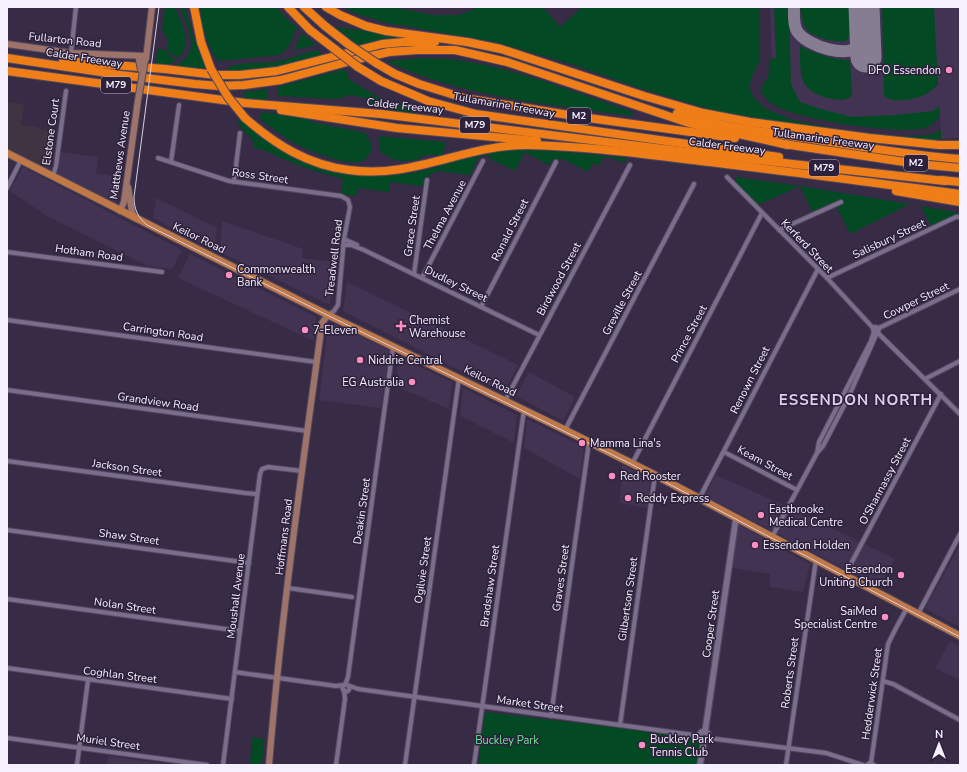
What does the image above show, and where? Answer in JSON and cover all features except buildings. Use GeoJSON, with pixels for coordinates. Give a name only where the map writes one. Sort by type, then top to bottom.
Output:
{"type":"FeatureCollection","features":[{"type":"Feature","properties":{"kind":"highway"},"geometry":{"type":"LineString","coordinates":[[192,7],[202,47],[212,69],[228,97],[246,118],[267,136],[293,152],[323,165],[357,171],[375,172],[400,170],[502,146],[596,149]]}},
{"type":"Feature","properties":{"kind":"highway","name":"Tullamarine Freeway"},"geometry":{"type":"LineString","coordinates":[[288,7],[310,30],[358,67],[381,81],[428,101],[476,114],[944,181],[960,182]]}},
{"type":"Feature","properties":{"kind":"highway","name":"Tullamarine Freeway"},"geometry":{"type":"LineString","coordinates":[[304,7],[348,44],[395,74],[419,84],[470,99],[633,124],[918,164],[960,168]]}},
{"type":"Feature","properties":{"kind":"highway"},"geometry":{"type":"LineString","coordinates":[[326,7],[340,15],[366,26],[386,31],[501,49],[691,110],[942,157]]}},
{"type":"Feature","properties":{"kind":"highway"},"geometry":{"type":"LineString","coordinates":[[42,63],[59,61],[165,69],[216,75],[240,75],[277,71],[370,46],[392,43],[429,42],[479,45]]}},
{"type":"Feature","properties":{"kind":"highway"},"geometry":{"type":"LineString","coordinates":[[455,50],[491,54],[533,64],[658,107],[719,124],[844,144],[960,159]]}},
{"type":"Feature","properties":{"kind":"highway","name":"Calder Freeway"},"geometry":{"type":"LineString","coordinates":[[7,58],[176,82],[210,86],[225,86],[281,80],[389,52],[455,50],[507,62],[689,123],[788,145]]}},
{"type":"Feature","properties":{"kind":"highway","name":"Calder Freeway"},"geometry":{"type":"LineString","coordinates":[[7,71],[245,103],[381,114],[704,154],[944,181]]}},
{"type":"Feature","properties":{"kind":"highway"},"geometry":{"type":"LineString","coordinates":[[245,103],[282,111],[397,128],[522,139],[960,194]]}},
{"type":"Feature","properties":{"kind":"highway"},"geometry":{"type":"LineString","coordinates":[[785,127],[916,143],[960,145]]}},
{"type":"Feature","properties":{"kind":"highway"},"geometry":{"type":"LineString","coordinates":[[774,170],[960,202]]}},
{"type":"Feature","properties":{"kind":"main road","name":"Matthews Avenue"},"geometry":{"type":"LineString","coordinates":[[120,211],[124,203],[142,80],[141,58],[152,7]]}},
{"type":"Feature","properties":{"kind":"main road","name":"Fullarton Road"},"geometry":{"type":"LineString","coordinates":[[7,44],[70,53],[141,58]]}},
{"type":"Feature","properties":{"kind":"main road","name":"Keilor Road"},"geometry":{"type":"LineString","coordinates":[[7,153],[120,211],[655,475],[960,636]]}},
{"type":"Feature","properties":{"kind":"main road"},"geometry":{"type":"LineString","coordinates":[[127,178],[131,208],[135,218]]}},
{"type":"Feature","properties":{"kind":"main road","name":"Hoffmans Road"},"geometry":{"type":"LineString","coordinates":[[269,765],[277,678],[316,362],[322,323],[328,314]]}},
{"type":"Feature","properties":{"kind":"street"},"geometry":{"type":"LineString","coordinates":[[70,53],[76,7]]}},
{"type":"Feature","properties":{"kind":"street","name":"Elstone Court"},"geometry":{"type":"LineString","coordinates":[[53,176],[56,166],[66,91]]}},
{"type":"Feature","properties":{"kind":"street"},"geometry":{"type":"LineString","coordinates":[[171,162],[179,105]]}},
{"type":"Feature","properties":{"kind":"street"},"geometry":{"type":"LineString","coordinates":[[234,182],[240,133]]}},
{"type":"Feature","properties":{"kind":"street","name":"Ross Street"},"geometry":{"type":"LineString","coordinates":[[158,158],[234,182],[341,196],[348,200]]}},
{"type":"Feature","properties":{"kind":"street"},"geometry":{"type":"LineString","coordinates":[[7,188],[8,182],[21,160]]}},
{"type":"Feature","properties":{"kind":"street","name":"Thelma Avenue"},"geometry":{"type":"LineString","coordinates":[[422,278],[483,161]]}},
{"type":"Feature","properties":{"kind":"street","name":"Ronald Street"},"geometry":{"type":"LineString","coordinates":[[481,306],[556,162]]}},
{"type":"Feature","properties":{"kind":"street","name":"Birdwood Street"},"geometry":{"type":"LineString","coordinates":[[505,401],[630,165]]}},
{"type":"Feature","properties":{"kind":"street","name":"Kerferd Street"},"geometry":{"type":"LineString","coordinates":[[727,177],[827,278],[876,331],[960,414]]}},
{"type":"Feature","properties":{"kind":"street","name":"Grace Street"},"geometry":{"type":"LineString","coordinates":[[414,274],[427,180]]}},
{"type":"Feature","properties":{"kind":"street","name":"Greville Street"},"geometry":{"type":"LineString","coordinates":[[565,430],[694,184]]}},
{"type":"Feature","properties":{"kind":"street","name":"Treadwell Road"},"geometry":{"type":"LineString","coordinates":[[328,314],[334,311],[338,305],[343,245],[350,204],[348,200]]}},
{"type":"Feature","properties":{"kind":"street"},"geometry":{"type":"LineString","coordinates":[[779,230],[841,202]]}},
{"type":"Feature","properties":{"kind":"street","name":"Prince Street"},"geometry":{"type":"LineString","coordinates":[[632,464],[762,213]]}},
{"type":"Feature","properties":{"kind":"street","name":"Salisbury Street"},"geometry":{"type":"LineString","coordinates":[[827,278],[960,216]]}},
{"type":"Feature","properties":{"kind":"street","name":"Dudley Street"},"geometry":{"type":"LineString","coordinates":[[344,239],[539,335]]}},
{"type":"Feature","properties":{"kind":"street","name":"Dudley Street"},"geometry":{"type":"LineString","coordinates":[[343,245],[351,245],[364,250]]}},
{"type":"Feature","properties":{"kind":"street","name":"Hotham Road"},"geometry":{"type":"LineString","coordinates":[[7,251],[162,272]]}},
{"type":"Feature","properties":{"kind":"street","name":"Renown Street"},"geometry":{"type":"LineString","coordinates":[[700,499],[818,269]]}},
{"type":"Feature","properties":{"kind":"street","name":"Cowper Street"},"geometry":{"type":"LineString","coordinates":[[876,331],[960,289]]}},
{"type":"Feature","properties":{"kind":"street","name":"Carrington Road"},"geometry":{"type":"LineString","coordinates":[[7,320],[316,362]]}},
{"type":"Feature","properties":{"kind":"street"},"geometry":{"type":"LineString","coordinates":[[772,537],[817,454],[823,446],[876,331]]}},
{"type":"Feature","properties":{"kind":"street","name":"Deakin Street"},"geometry":{"type":"LineString","coordinates":[[336,765],[393,346]]}},
{"type":"Feature","properties":{"kind":"street"},"geometry":{"type":"LineString","coordinates":[[925,379],[960,361]]}},
{"type":"Feature","properties":{"kind":"street","name":"Ogilvie Street"},"geometry":{"type":"LineString","coordinates":[[405,765],[459,378]]}},
{"type":"Feature","properties":{"kind":"street","name":"Grandview Road"},"geometry":{"type":"LineString","coordinates":[[7,390],[307,431]]}},
{"type":"Feature","properties":{"kind":"street","name":"O'Shannassy Street"},"geometry":{"type":"LineString","coordinates":[[845,575],[941,394]]}},
{"type":"Feature","properties":{"kind":"street","name":"Bradshaw Street"},"geometry":{"type":"LineString","coordinates":[[474,765],[524,410]]}},
{"type":"Feature","properties":{"kind":"street","name":"Graves Street"},"geometry":{"type":"LineString","coordinates":[[550,716],[588,442]]}},
{"type":"Feature","properties":{"kind":"street","name":"Keam Street"},"geometry":{"type":"LineString","coordinates":[[724,452],[797,490]]}},
{"type":"Feature","properties":{"kind":"street","name":"Jackson Street"},"geometry":{"type":"LineString","coordinates":[[7,461],[257,495]]}},
{"type":"Feature","properties":{"kind":"street","name":"Moushall Avenue"},"geometry":{"type":"LineString","coordinates":[[223,765],[260,474],[264,468],[302,471]]}},
{"type":"Feature","properties":{"kind":"street","name":"Gilbertson Street"},"geometry":{"type":"LineString","coordinates":[[620,725],[655,475]]}},
{"type":"Feature","properties":{"kind":"street","name":"Cooper Street"},"geometry":{"type":"LineString","coordinates":[[704,738],[708,733],[705,732],[736,518]]}},
{"type":"Feature","properties":{"kind":"street","name":"Shaw Street"},"geometry":{"type":"LineString","coordinates":[[7,530],[249,563]]}},
{"type":"Feature","properties":{"kind":"street"},"geometry":{"type":"LineString","coordinates":[[918,614],[960,534]]}},
{"type":"Feature","properties":{"kind":"street","name":"Roberts Street"},"geometry":{"type":"LineString","coordinates":[[786,765],[816,560]]}},
{"type":"Feature","properties":{"kind":"street"},"geometry":{"type":"LineString","coordinates":[[288,588],[352,597]]}},
{"type":"Feature","properties":{"kind":"street","name":"Nolan Street"},"geometry":{"type":"LineString","coordinates":[[7,599],[240,631]]}},
{"type":"Feature","properties":{"kind":"street","name":"Hedderwick Street"},"geometry":{"type":"LineString","coordinates":[[871,764],[890,641],[907,608]]}},
{"type":"Feature","properties":{"kind":"street","name":"Coghlan Street"},"geometry":{"type":"LineString","coordinates":[[7,668],[232,699]]}},
{"type":"Feature","properties":{"kind":"street","name":"Market Street"},"geometry":{"type":"LineString","coordinates":[[235,672],[704,738],[826,753],[863,765]]}},
{"type":"Feature","properties":{"kind":"street"},"geometry":{"type":"LineString","coordinates":[[77,765],[88,680]]}},
{"type":"Feature","properties":{"kind":"street"},"geometry":{"type":"LineString","coordinates":[[883,681],[893,684],[960,720]]}},
{"type":"Feature","properties":{"kind":"street","name":"Muriel Street"},"geometry":{"type":"LineString","coordinates":[[7,738],[207,765]]}},
{"type":"Feature","properties":{"kind":"street"},"geometry":{"type":"LineString","coordinates":[[700,765],[704,738]]}},
{"type":"Feature","properties":{"kind":"shaded area"},"geometry":{"type":"Polygon","coordinates":[[[770,7],[960,7],[960,138],[941,139],[940,111],[903,128],[773,101],[770,7]]]}},
{"type":"Feature","properties":{"kind":"shaded area"},"geometry":{"type":"Polygon","coordinates":[[[7,102],[24,104],[21,125],[38,127],[38,129],[55,132],[50,169],[48,170],[7,150],[7,102]]]}},
{"type":"Feature","properties":{"kind":"shaded area"},"geometry":{"type":"Polygon","coordinates":[[[61,152],[98,157],[96,174],[122,177],[119,200],[115,202],[58,175],[61,152]]]}},
{"type":"Feature","properties":{"kind":"shaded area"},"geometry":{"type":"Polygon","coordinates":[[[23,167],[182,250],[172,269],[148,266],[47,216],[10,191],[23,167]]]}},
{"type":"Feature","properties":{"kind":"shaded area"},"geometry":{"type":"Polygon","coordinates":[[[156,198],[217,228],[214,251],[153,218],[156,198]]]}},
{"type":"Feature","properties":{"kind":"shaded area"},"geometry":{"type":"Polygon","coordinates":[[[222,221],[303,249],[302,258],[335,262],[330,304],[325,303],[220,252],[222,221]]]}},
{"type":"Feature","properties":{"kind":"shaded area"},"geometry":{"type":"Polygon","coordinates":[[[190,254],[316,317],[314,341],[178,278],[190,254]]]}},
{"type":"Feature","properties":{"kind":"shaded area"},"geometry":{"type":"Polygon","coordinates":[[[347,282],[518,365],[504,393],[343,311],[347,282]]]}},
{"type":"Feature","properties":{"kind":"shaded area","name":"Niddrie Central"},"geometry":{"type":"Polygon","coordinates":[[[332,323],[389,350],[381,408],[319,400],[328,325],[332,323]]]}},
{"type":"Feature","properties":{"kind":"shaded area"},"geometry":{"type":"Polygon","coordinates":[[[399,357],[452,382],[449,409],[395,386],[399,357]]]}},
{"type":"Feature","properties":{"kind":"shaded area"},"geometry":{"type":"Polygon","coordinates":[[[529,372],[575,397],[563,421],[516,396],[529,372]]]}},
{"type":"Feature","properties":{"kind":"shaded area"},"geometry":{"type":"Polygon","coordinates":[[[463,388],[517,415],[514,443],[460,416],[463,388]]]}},
{"type":"Feature","properties":{"kind":"shaded area"},"geometry":{"type":"Polygon","coordinates":[[[527,419],[584,447],[580,479],[524,448],[527,419]]]}},
{"type":"Feature","properties":{"kind":"shaded area"},"geometry":{"type":"Polygon","coordinates":[[[622,464],[650,481],[648,508],[620,503],[622,464]]]}},
{"type":"Feature","properties":{"kind":"shaded area"},"geometry":{"type":"Polygon","coordinates":[[[716,475],[795,510],[895,559],[880,587],[705,496],[716,475]]]}},
{"type":"Feature","properties":{"kind":"shaded area","name":"Essendon Holden"},"geometry":{"type":"Polygon","coordinates":[[[739,525],[810,564],[803,592],[770,587],[770,574],[732,568],[739,525]]]}},
{"type":"Feature","properties":{"kind":"shaded area"},"geometry":{"type":"Polygon","coordinates":[[[960,545],[960,627],[925,609],[960,545]]]}},
{"type":"Feature","properties":{"kind":"shaded area"},"geometry":{"type":"Polygon","coordinates":[[[950,641],[960,646],[960,680],[935,668],[950,641]]]}},
{"type":"Feature","properties":{"kind":"shaded area"},"geometry":{"type":"Polygon","coordinates":[[[108,756],[159,763],[172,765],[107,765],[108,756]]]}},
{"type":"Feature","properties":{"kind":"green space"},"geometry":{"type":"Polygon","coordinates":[[[165,7],[175,7],[185,34],[185,48],[177,58],[169,52],[167,48],[167,38],[162,30],[165,7]]]}},
{"type":"Feature","properties":{"kind":"green space"},"geometry":{"type":"Polygon","coordinates":[[[180,7],[185,7],[194,39],[206,68],[169,68],[180,63],[187,57],[190,50],[190,35],[180,7]]]}},
{"type":"Feature","properties":{"kind":"green space"},"geometry":{"type":"Polygon","coordinates":[[[200,7],[276,7],[299,30],[293,31],[294,36],[289,46],[280,55],[219,61],[208,44],[200,7]]]}},
{"type":"Feature","properties":{"kind":"green space"},"geometry":{"type":"Polygon","coordinates":[[[343,7],[392,7],[433,15],[459,15],[479,7],[543,7],[560,27],[582,7],[760,7],[760,60],[749,86],[753,97],[766,109],[793,120],[849,131],[905,136],[930,135],[941,130],[941,139],[922,139],[819,131],[722,113],[636,87],[574,65],[495,42],[387,23],[354,13],[343,7]]]}},
{"type":"Feature","properties":{"kind":"green space"},"geometry":{"type":"Polygon","coordinates":[[[774,7],[789,7],[791,84],[800,102],[852,117],[933,111],[939,106],[940,116],[932,124],[920,129],[888,129],[824,121],[787,111],[772,104],[761,92],[763,84],[768,78],[770,59],[776,58],[774,7]]]}},
{"type":"Feature","properties":{"kind":"green space"},"geometry":{"type":"Polygon","coordinates":[[[800,7],[849,7],[849,37],[846,41],[836,41],[824,39],[814,35],[805,27],[800,7]]]}},
{"type":"Feature","properties":{"kind":"green space"},"geometry":{"type":"Polygon","coordinates":[[[882,7],[934,7],[938,85],[924,95],[913,99],[902,100],[892,100],[884,96],[882,7]]]}},
{"type":"Feature","properties":{"kind":"green space"},"geometry":{"type":"Polygon","coordinates":[[[335,27],[399,35],[400,39],[358,45],[335,27]]]}},
{"type":"Feature","properties":{"kind":"green space"},"geometry":{"type":"Polygon","coordinates":[[[302,33],[316,45],[294,50],[302,33]]]}},
{"type":"Feature","properties":{"kind":"green space"},"geometry":{"type":"Polygon","coordinates":[[[800,46],[824,56],[850,60],[852,95],[843,100],[836,100],[822,96],[810,90],[802,78],[800,67],[800,46]]]}},
{"type":"Feature","properties":{"kind":"green space"},"geometry":{"type":"Polygon","coordinates":[[[157,49],[166,50],[176,61],[164,66],[156,66],[157,49]]]}},
{"type":"Feature","properties":{"kind":"green space"},"geometry":{"type":"Polygon","coordinates":[[[317,50],[325,56],[286,68],[230,73],[227,68],[238,64],[279,61],[317,50]]]}},
{"type":"Feature","properties":{"kind":"green space"},"geometry":{"type":"Polygon","coordinates":[[[422,58],[459,60],[525,75],[633,112],[632,116],[507,98],[445,83],[386,61],[422,58]]]}},
{"type":"Feature","properties":{"kind":"green space"},"geometry":{"type":"Polygon","coordinates":[[[345,69],[350,80],[381,99],[393,103],[416,107],[416,113],[386,110],[385,105],[367,105],[366,98],[348,95],[343,98],[333,99],[278,96],[277,87],[345,69]]]}},
{"type":"Feature","properties":{"kind":"green space"},"geometry":{"type":"Polygon","coordinates":[[[267,89],[268,100],[243,98],[244,92],[267,89]]]}},
{"type":"Feature","properties":{"kind":"green space"},"geometry":{"type":"Polygon","coordinates":[[[263,112],[310,119],[311,122],[363,132],[368,136],[370,142],[372,143],[371,151],[362,161],[346,162],[336,160],[314,152],[281,135],[259,118],[263,112]]]}},
{"type":"Feature","properties":{"kind":"green space"},"geometry":{"type":"Polygon","coordinates":[[[239,116],[258,133],[279,148],[300,159],[323,168],[371,176],[396,175],[421,171],[475,155],[512,150],[559,151],[627,158],[624,163],[612,158],[603,158],[599,166],[593,163],[588,172],[563,159],[552,160],[549,165],[524,152],[515,171],[490,159],[490,157],[486,155],[478,158],[470,175],[438,171],[430,174],[428,187],[390,182],[389,192],[358,188],[356,196],[341,194],[343,179],[321,173],[267,151],[254,148],[254,142],[238,124],[239,116]]]}},
{"type":"Feature","properties":{"kind":"green space"},"geometry":{"type":"Polygon","coordinates":[[[378,136],[446,142],[443,155],[426,155],[417,160],[402,161],[392,159],[379,151],[380,143],[378,136]]]}},
{"type":"Feature","properties":{"kind":"green space"},"geometry":{"type":"Polygon","coordinates":[[[736,177],[800,186],[758,205],[734,182],[736,177]]]}},
{"type":"Feature","properties":{"kind":"green space"},"geometry":{"type":"Polygon","coordinates":[[[800,186],[910,204],[850,234],[837,207],[813,213],[800,186]]]}},
{"type":"Feature","properties":{"kind":"green space"},"geometry":{"type":"Polygon","coordinates":[[[921,206],[960,213],[931,226],[921,206]]]}},
{"type":"Feature","properties":{"kind":"green space","name":"Buckley Park"},"geometry":{"type":"Polygon","coordinates":[[[485,712],[699,739],[701,742],[697,765],[478,765],[485,712]]]}},
{"type":"Feature","properties":{"kind":"green space"},"geometry":{"type":"Polygon","coordinates":[[[252,737],[264,739],[262,765],[250,764],[252,737]]]}},
{"type":"Feature","properties":{"kind":"taxiway"},"geometry":{"type":"LineString","coordinates":[[794,7],[794,22],[797,31],[809,42],[829,49],[848,51],[856,48],[863,41],[864,22]]}},
{"type":"Feature","properties":{"kind":"runway"},"geometry":{"type":"LineString","coordinates":[[864,7],[866,57]]}},
{"type":"Feature","properties":{"kind":"tram line"},"geometry":{"type":"LineString","coordinates":[[159,7],[134,197],[137,213],[147,225],[631,464],[960,637]]}},
{"type":"Feature","properties":{"kind":"place","name":"DFO Essendon"},"geometry":{"type":"Point","coordinates":[949,70]}},
{"type":"Feature","properties":{"kind":"place","name":"Commonwealth Bank"},"geometry":{"type":"Point","coordinates":[229,275]}},
{"type":"Feature","properties":{"kind":"place","name":"Chemist Warehouse"},"geometry":{"type":"Point","coordinates":[401,326]}},
{"type":"Feature","properties":{"kind":"place","name":"7-Eleven"},"geometry":{"type":"Point","coordinates":[305,330]}},
{"type":"Feature","properties":{"kind":"place","name":"Niddrie Central"},"geometry":{"type":"Point","coordinates":[360,360]}},
{"type":"Feature","properties":{"kind":"place","name":"EG Australia"},"geometry":{"type":"Point","coordinates":[412,382]}},
{"type":"Feature","properties":{"kind":"place","name":"Mamma Lina's"},"geometry":{"type":"Point","coordinates":[582,443]}},
{"type":"Feature","properties":{"kind":"place","name":"Red Rooster"},"geometry":{"type":"Point","coordinates":[612,476]}},
{"type":"Feature","properties":{"kind":"place","name":"Reddy Express"},"geometry":{"type":"Point","coordinates":[628,498]}},
{"type":"Feature","properties":{"kind":"place","name":"Eastbrooke Medical Centre"},"geometry":{"type":"Point","coordinates":[761,515]}},
{"type":"Feature","properties":{"kind":"place","name":"Essendon Holden"},"geometry":{"type":"Point","coordinates":[755,545]}},
{"type":"Feature","properties":{"kind":"place","name":"Essendon Uniting Church"},"geometry":{"type":"Point","coordinates":[901,575]}},
{"type":"Feature","properties":{"kind":"place","name":"SaiMed Specialist Centre"},"geometry":{"type":"Point","coordinates":[885,617]}},
{"type":"Feature","properties":{"kind":"place","name":"Buckley Park Tennis Club"},"geometry":{"type":"Point","coordinates":[642,745]}},
{"type":"Feature","properties":{"kind":"district","name":"ESSENDON NORTH"},"geometry":{"type":"Point","coordinates":[856,400]}}]}
